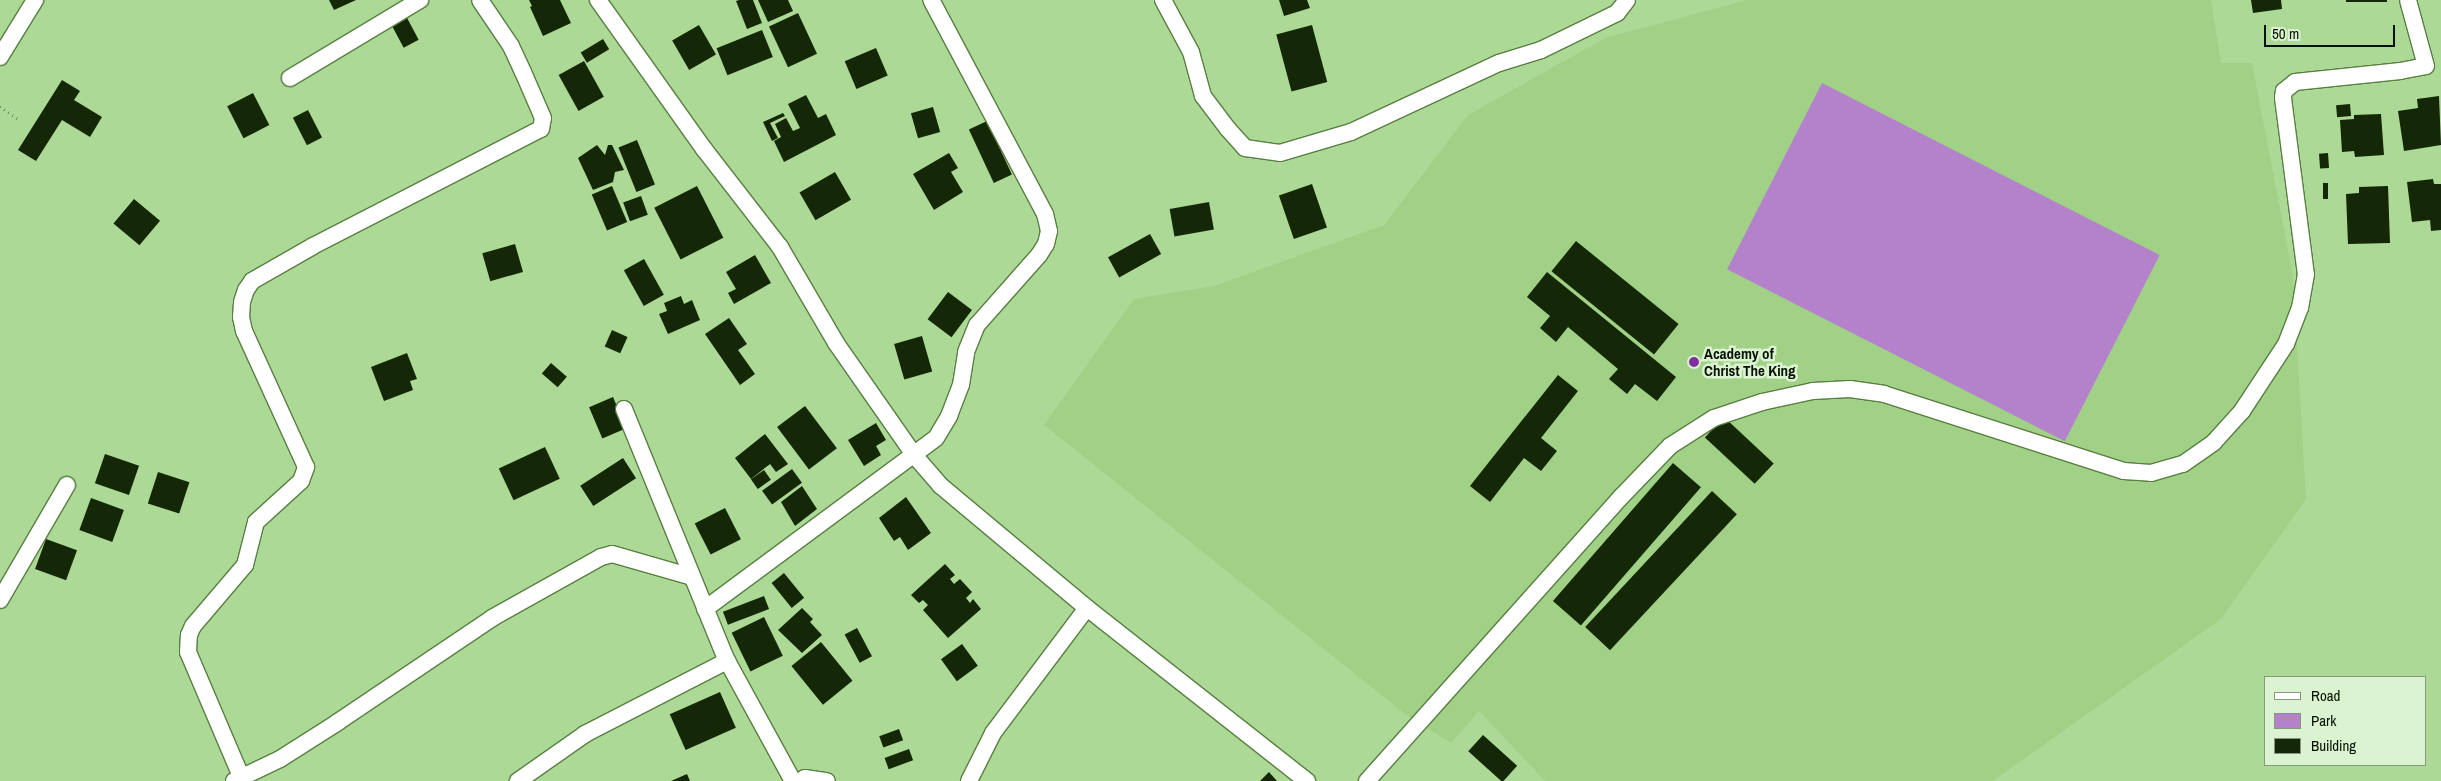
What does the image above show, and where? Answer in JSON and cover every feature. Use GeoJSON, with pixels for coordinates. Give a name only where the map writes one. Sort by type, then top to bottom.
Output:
{"type":"FeatureCollection","features":[{"type":"Feature","properties":{"kind":"street"},"geometry":{"type":"LineString","coordinates":[[0,57],[35,0]]}},
{"type":"Feature","properties":{"kind":"street"},"geometry":{"type":"LineString","coordinates":[[290,78],[420,0]]}},
{"type":"Feature","properties":{"kind":"street"},"geometry":{"type":"LineString","coordinates":[[480,0],[511,46],[524,72],[543,118],[541,129],[312,246],[252,281],[246,290],[242,302],[241,317],[244,331],[306,467],[301,481],[256,522],[245,564],[193,626],[189,635],[188,652],[239,780],[280,759],[338,722],[492,618],[601,557],[612,554],[692,577]]}},
{"type":"Feature","properties":{"kind":"street"},"geometry":{"type":"LineString","coordinates":[[598,0],[704,149],[780,247],[836,343],[914,455],[941,486],[1087,608],[1308,781]]}},
{"type":"Feature","properties":{"kind":"street"},"geometry":{"type":"LineString","coordinates":[[705,609],[936,438],[949,416],[961,385],[970,338],[977,325],[1039,255],[1046,244],[1049,231],[1045,214],[931,0]]}},
{"type":"Feature","properties":{"kind":"street"},"geometry":{"type":"LineString","coordinates":[[1163,0],[1190,52],[1203,96],[1228,130],[1245,148],[1280,153],[1351,132],[1499,63],[1541,50],[1617,13],[1626,0]]}},
{"type":"Feature","properties":{"kind":"street"},"geometry":{"type":"LineString","coordinates":[[1367,781],[1621,497],[1670,446],[1714,418],[1762,402],[1813,391],[1850,389],[1884,394],[2124,471],[2150,473],[2183,464],[2214,442],[2242,411],[2286,344],[2300,308],[2306,275],[2283,97],[2286,88],[2295,82],[2400,71],[2434,65],[2408,0]]}},
{"type":"Feature","properties":{"kind":"street"},"geometry":{"type":"LineString","coordinates":[[624,409],[727,661],[793,781]]}},
{"type":"Feature","properties":{"kind":"street"},"geometry":{"type":"LineString","coordinates":[[0,600],[67,485]]}},
{"type":"Feature","properties":{"kind":"street"},"geometry":{"type":"LineString","coordinates":[[969,781],[993,734],[1087,608]]}},
{"type":"Feature","properties":{"kind":"street"},"geometry":{"type":"LineString","coordinates":[[518,781],[585,734],[727,661]]}},
{"type":"Feature","properties":{"kind":"street"},"geometry":{"type":"LineString","coordinates":[[800,781],[805,778],[827,781]]}},
{"type":"Feature","properties":{"kind":"path"},"geometry":{"type":"LineString","coordinates":[[0,106],[20,120]]}},
{"type":"Feature","properties":{"kind":"shaded area","name":"Academy of Christ The King"},"geometry":{"type":"Polygon","coordinates":[[[1747,0],[2211,0],[2221,63],[2252,63],[2293,276],[2306,499],[2221,619],[1993,781],[1545,781],[1479,711],[1451,743],[1405,714],[1044,425],[1134,299],[1214,286],[1384,225],[1468,115],[1605,38],[1747,0]]]}},
{"type":"Feature","properties":{"kind":"green space"},"geometry":{"type":"Polygon","coordinates":[[[1822,83],[2160,255],[2065,441],[1727,269],[1822,83]]]}},
{"type":"Feature","properties":{"kind":"building"},"geometry":{"type":"Polygon","coordinates":[[[329,0],[356,0],[334,10],[329,0]]]}},
{"type":"Feature","properties":{"kind":"building"},"geometry":{"type":"Polygon","coordinates":[[[529,0],[560,0],[571,23],[543,36],[530,7],[532,6],[529,0]]]}},
{"type":"Feature","properties":{"kind":"building"},"geometry":{"type":"Polygon","coordinates":[[[753,0],[762,23],[747,29],[736,1],[753,0]]]}},
{"type":"Feature","properties":{"kind":"building"},"geometry":{"type":"Polygon","coordinates":[[[758,0],[788,0],[793,11],[768,22],[758,0]]]}},
{"type":"Feature","properties":{"kind":"building"},"geometry":{"type":"Polygon","coordinates":[[[1279,0],[1307,0],[1310,8],[1284,16],[1279,0]]]}},
{"type":"Feature","properties":{"kind":"building"},"geometry":{"type":"Polygon","coordinates":[[[2251,0],[2281,0],[2282,9],[2253,13],[2251,0]]]}},
{"type":"Feature","properties":{"kind":"building"},"geometry":{"type":"Polygon","coordinates":[[[2346,0],[2387,0],[2387,2],[2346,2],[2346,0]]]}},
{"type":"Feature","properties":{"kind":"building"},"geometry":{"type":"Polygon","coordinates":[[[798,13],[817,54],[788,67],[769,27],[798,13]]]}},
{"type":"Feature","properties":{"kind":"building"},"geometry":{"type":"Polygon","coordinates":[[[406,16],[419,40],[404,48],[391,24],[406,16]]]}},
{"type":"Feature","properties":{"kind":"building"},"geometry":{"type":"Polygon","coordinates":[[[699,25],[716,54],[689,70],[672,40],[699,25]]]}},
{"type":"Feature","properties":{"kind":"building"},"geometry":{"type":"Polygon","coordinates":[[[1312,25],[1327,82],[1292,92],[1276,35],[1312,25]]]}},
{"type":"Feature","properties":{"kind":"building"},"geometry":{"type":"Polygon","coordinates":[[[762,30],[773,57],[727,75],[717,48],[762,30]]]}},
{"type":"Feature","properties":{"kind":"building"},"geometry":{"type":"Polygon","coordinates":[[[603,39],[609,49],[587,63],[581,52],[603,39]]]}},
{"type":"Feature","properties":{"kind":"building"},"geometry":{"type":"Polygon","coordinates":[[[876,48],[888,76],[856,89],[845,61],[876,48]]]}},
{"type":"Feature","properties":{"kind":"building"},"geometry":{"type":"Polygon","coordinates":[[[584,61],[604,97],[579,111],[559,75],[584,61]]]}},
{"type":"Feature","properties":{"kind":"building"},"geometry":{"type":"Polygon","coordinates":[[[62,80],[80,91],[74,100],[102,117],[90,137],[62,120],[36,161],[18,150],[62,80]]]}},
{"type":"Feature","properties":{"kind":"building"},"geometry":{"type":"Polygon","coordinates":[[[253,93],[269,125],[244,138],[227,106],[253,93]]]}},
{"type":"Feature","properties":{"kind":"building"},"geometry":{"type":"Polygon","coordinates":[[[806,95],[818,118],[826,114],[836,135],[784,162],[774,141],[781,137],[775,124],[786,118],[793,131],[800,128],[788,104],[806,95]]]}},
{"type":"Feature","properties":{"kind":"building"},"geometry":{"type":"Polygon","coordinates":[[[2439,96],[2441,145],[2404,151],[2398,111],[2418,108],[2417,99],[2439,96]]]}},
{"type":"Feature","properties":{"kind":"building"},"geometry":{"type":"Polygon","coordinates":[[[2350,104],[2351,116],[2337,117],[2336,105],[2350,104]]]}},
{"type":"Feature","properties":{"kind":"building"},"geometry":{"type":"Polygon","coordinates":[[[933,107],[940,132],[918,138],[911,113],[933,107]]]}},
{"type":"Feature","properties":{"kind":"building"},"geometry":{"type":"Polygon","coordinates":[[[308,110],[322,138],[307,145],[293,118],[308,110]]]}},
{"type":"Feature","properties":{"kind":"building"},"geometry":{"type":"Polygon","coordinates":[[[783,113],[785,116],[770,123],[778,138],[772,141],[763,122],[783,113]]]}},
{"type":"Feature","properties":{"kind":"building"},"geometry":{"type":"Polygon","coordinates":[[[2381,114],[2384,155],[2355,157],[2354,151],[2342,152],[2340,120],[2354,119],[2354,115],[2381,114]]]}},
{"type":"Feature","properties":{"kind":"building"},"geometry":{"type":"Polygon","coordinates":[[[987,121],[1012,174],[994,183],[969,129],[987,121]]]}},
{"type":"Feature","properties":{"kind":"building"},"geometry":{"type":"Polygon","coordinates":[[[637,140],[655,185],[636,192],[618,147],[637,140]]]}},
{"type":"Feature","properties":{"kind":"building"},"geometry":{"type":"Polygon","coordinates":[[[597,145],[605,155],[608,145],[612,145],[624,170],[615,172],[613,182],[593,190],[578,158],[597,145]]]}},
{"type":"Feature","properties":{"kind":"building"},"geometry":{"type":"Polygon","coordinates":[[[949,153],[958,168],[951,172],[963,192],[934,210],[913,174],[949,153]]]}},
{"type":"Feature","properties":{"kind":"building"},"geometry":{"type":"Polygon","coordinates":[[[2328,153],[2329,168],[2320,169],[2319,154],[2328,153]]]}},
{"type":"Feature","properties":{"kind":"building"},"geometry":{"type":"Polygon","coordinates":[[[835,172],[851,200],[815,220],[799,192],[835,172]]]}},
{"type":"Feature","properties":{"kind":"building"},"geometry":{"type":"Polygon","coordinates":[[[2433,179],[2434,184],[2441,184],[2441,230],[2431,231],[2430,220],[2412,222],[2407,182],[2433,179]]]}},
{"type":"Feature","properties":{"kind":"building"},"geometry":{"type":"Polygon","coordinates":[[[2323,183],[2328,183],[2328,199],[2323,199],[2323,183]]]}},
{"type":"Feature","properties":{"kind":"building"},"geometry":{"type":"Polygon","coordinates":[[[1312,184],[1327,227],[1294,239],[1279,195],[1312,184]]]}},
{"type":"Feature","properties":{"kind":"building"},"geometry":{"type":"Polygon","coordinates":[[[612,186],[627,222],[607,230],[592,195],[612,186]]]}},
{"type":"Feature","properties":{"kind":"building"},"geometry":{"type":"Polygon","coordinates":[[[697,186],[723,238],[681,259],[654,208],[697,186]]]}},
{"type":"Feature","properties":{"kind":"building"},"geometry":{"type":"Polygon","coordinates":[[[2388,186],[2390,243],[2348,244],[2346,194],[2359,193],[2359,187],[2388,186]]]}},
{"type":"Feature","properties":{"kind":"building"},"geometry":{"type":"Polygon","coordinates":[[[641,196],[648,215],[630,221],[623,202],[641,196]]]}},
{"type":"Feature","properties":{"kind":"building"},"geometry":{"type":"Polygon","coordinates":[[[134,199],[160,221],[139,245],[113,224],[134,199]]]}},
{"type":"Feature","properties":{"kind":"building"},"geometry":{"type":"Polygon","coordinates":[[[1209,202],[1214,230],[1174,237],[1170,209],[1209,202]]]}},
{"type":"Feature","properties":{"kind":"building"},"geometry":{"type":"Polygon","coordinates":[[[1150,234],[1161,254],[1119,277],[1108,257],[1150,234]]]}},
{"type":"Feature","properties":{"kind":"building"},"geometry":{"type":"Polygon","coordinates":[[[1576,241],[1679,324],[1654,354],[1551,271],[1576,241]]]}},
{"type":"Feature","properties":{"kind":"building"},"geometry":{"type":"Polygon","coordinates":[[[515,244],[523,272],[490,281],[482,253],[515,244]]]}},
{"type":"Feature","properties":{"kind":"building"},"geometry":{"type":"Polygon","coordinates":[[[755,255],[771,283],[734,304],[728,293],[736,289],[726,272],[755,255]]]}},
{"type":"Feature","properties":{"kind":"building"},"geometry":{"type":"Polygon","coordinates":[[[644,259],[664,295],[644,306],[624,270],[644,259]]]}},
{"type":"Feature","properties":{"kind":"building"},"geometry":{"type":"Polygon","coordinates":[[[1547,272],[1676,377],[1657,401],[1635,384],[1627,394],[1609,379],[1618,369],[1568,327],[1556,342],[1540,328],[1550,316],[1527,297],[1547,272]]]}},
{"type":"Feature","properties":{"kind":"building"},"geometry":{"type":"Polygon","coordinates":[[[948,292],[972,310],[951,337],[928,319],[948,292]]]}},
{"type":"Feature","properties":{"kind":"building"},"geometry":{"type":"Polygon","coordinates":[[[681,296],[684,304],[692,300],[700,320],[668,334],[659,314],[667,311],[664,303],[681,296]]]}},
{"type":"Feature","properties":{"kind":"building"},"geometry":{"type":"Polygon","coordinates":[[[729,318],[747,344],[738,350],[755,374],[740,385],[705,334],[729,318]]]}},
{"type":"Feature","properties":{"kind":"building"},"geometry":{"type":"Polygon","coordinates":[[[612,330],[628,337],[620,353],[605,346],[612,330]]]}},
{"type":"Feature","properties":{"kind":"building"},"geometry":{"type":"Polygon","coordinates":[[[922,336],[932,372],[904,380],[894,344],[922,336]]]}},
{"type":"Feature","properties":{"kind":"building"},"geometry":{"type":"Polygon","coordinates":[[[407,353],[417,379],[410,381],[413,390],[384,401],[371,367],[407,353]]]}},
{"type":"Feature","properties":{"kind":"building"},"geometry":{"type":"Polygon","coordinates":[[[551,363],[567,377],[558,387],[542,374],[551,363]]]}},
{"type":"Feature","properties":{"kind":"building"},"geometry":{"type":"Polygon","coordinates":[[[1558,375],[1578,391],[1541,438],[1557,451],[1541,471],[1524,458],[1490,502],[1470,486],[1558,375]]]}},
{"type":"Feature","properties":{"kind":"building"},"geometry":{"type":"Polygon","coordinates":[[[613,397],[626,428],[602,438],[589,407],[613,397]]]}},
{"type":"Feature","properties":{"kind":"building"},"geometry":{"type":"Polygon","coordinates":[[[805,406],[837,448],[809,469],[777,427],[805,406]]]}},
{"type":"Feature","properties":{"kind":"building"},"geometry":{"type":"Polygon","coordinates":[[[1724,417],[1774,463],[1755,484],[1705,437],[1724,417]]]}},
{"type":"Feature","properties":{"kind":"building"},"geometry":{"type":"Polygon","coordinates":[[[876,423],[886,440],[876,446],[881,455],[864,466],[848,440],[876,423]]]}},
{"type":"Feature","properties":{"kind":"building"},"geometry":{"type":"Polygon","coordinates":[[[765,434],[788,464],[776,472],[770,464],[751,479],[735,458],[765,434]]]}},
{"type":"Feature","properties":{"kind":"building"},"geometry":{"type":"Polygon","coordinates":[[[545,447],[560,479],[514,500],[499,469],[545,447]]]}},
{"type":"Feature","properties":{"kind":"building"},"geometry":{"type":"Polygon","coordinates":[[[105,454],[139,466],[129,495],[95,483],[105,454]]]}},
{"type":"Feature","properties":{"kind":"building"},"geometry":{"type":"Polygon","coordinates":[[[623,458],[636,478],[593,506],[580,486],[623,458]]]}},
{"type":"Feature","properties":{"kind":"building"},"geometry":{"type":"Polygon","coordinates":[[[1673,463],[1701,487],[1581,625],[1553,601],[1673,463]]]}},
{"type":"Feature","properties":{"kind":"building"},"geometry":{"type":"Polygon","coordinates":[[[792,469],[802,483],[772,505],[762,491],[792,469]]]}},
{"type":"Feature","properties":{"kind":"building"},"geometry":{"type":"Polygon","coordinates":[[[764,470],[771,480],[758,489],[751,479],[764,470]]]}},
{"type":"Feature","properties":{"kind":"building"},"geometry":{"type":"Polygon","coordinates":[[[158,472],[189,482],[179,514],[148,503],[158,472]]]}},
{"type":"Feature","properties":{"kind":"building"},"geometry":{"type":"Polygon","coordinates":[[[802,486],[817,509],[795,526],[781,502],[802,486]]]}},
{"type":"Feature","properties":{"kind":"building"},"geometry":{"type":"Polygon","coordinates":[[[1712,491],[1737,514],[1610,650],[1585,627],[1712,491]]]}},
{"type":"Feature","properties":{"kind":"building"},"geometry":{"type":"Polygon","coordinates":[[[906,497],[931,533],[908,550],[900,537],[894,541],[879,518],[906,497]]]}},
{"type":"Feature","properties":{"kind":"building"},"geometry":{"type":"Polygon","coordinates":[[[91,498],[124,510],[112,542],[79,530],[91,498]]]}},
{"type":"Feature","properties":{"kind":"building"},"geometry":{"type":"Polygon","coordinates":[[[725,508],[741,539],[711,555],[695,523],[725,508]]]}},
{"type":"Feature","properties":{"kind":"building"},"geometry":{"type":"Polygon","coordinates":[[[46,539],[77,550],[66,580],[35,569],[46,539]]]}},
{"type":"Feature","properties":{"kind":"building"},"geometry":{"type":"Polygon","coordinates":[[[945,564],[955,575],[950,579],[954,584],[960,579],[972,592],[966,598],[970,603],[973,599],[981,609],[948,638],[923,610],[928,605],[923,600],[919,603],[911,595],[945,564]]]}},
{"type":"Feature","properties":{"kind":"building"},"geometry":{"type":"Polygon","coordinates":[[[784,573],[804,598],[792,608],[772,583],[784,573]]]}},
{"type":"Feature","properties":{"kind":"building"},"geometry":{"type":"Polygon","coordinates":[[[764,596],[769,609],[728,625],[723,612],[764,596]]]}},
{"type":"Feature","properties":{"kind":"building"},"geometry":{"type":"Polygon","coordinates":[[[802,608],[813,619],[810,622],[822,635],[802,653],[778,630],[802,608]]]}},
{"type":"Feature","properties":{"kind":"building"},"geometry":{"type":"Polygon","coordinates":[[[764,617],[783,656],[750,671],[732,633],[764,617]]]}},
{"type":"Feature","properties":{"kind":"building"},"geometry":{"type":"Polygon","coordinates":[[[857,628],[872,656],[860,663],[845,635],[857,628]]]}},
{"type":"Feature","properties":{"kind":"building"},"geometry":{"type":"Polygon","coordinates":[[[821,642],[852,681],[823,705],[791,666],[821,642]]]}},
{"type":"Feature","properties":{"kind":"building"},"geometry":{"type":"Polygon","coordinates":[[[962,644],[978,666],[957,681],[941,659],[962,644]]]}},
{"type":"Feature","properties":{"kind":"building"},"geometry":{"type":"Polygon","coordinates":[[[720,692],[736,728],[686,750],[670,714],[720,692]]]}},
{"type":"Feature","properties":{"kind":"building"},"geometry":{"type":"Polygon","coordinates":[[[899,729],[903,740],[883,747],[879,736],[899,729]]]}},
{"type":"Feature","properties":{"kind":"building"},"geometry":{"type":"Polygon","coordinates":[[[1483,735],[1517,766],[1503,781],[1501,781],[1468,751],[1483,735]]]}},
{"type":"Feature","properties":{"kind":"building"},"geometry":{"type":"Polygon","coordinates":[[[909,749],[913,760],[889,769],[885,758],[909,749]]]}},
{"type":"Feature","properties":{"kind":"building"},"geometry":{"type":"Polygon","coordinates":[[[1269,772],[1277,781],[1260,781],[1269,772]]]}},
{"type":"Feature","properties":{"kind":"building"},"geometry":{"type":"Polygon","coordinates":[[[687,774],[690,781],[671,781],[687,774]]]}},
{"type":"Feature","properties":{"kind":"place","name":"Academy of Christ The King"},"geometry":{"type":"Point","coordinates":[1694,362]}}]}
